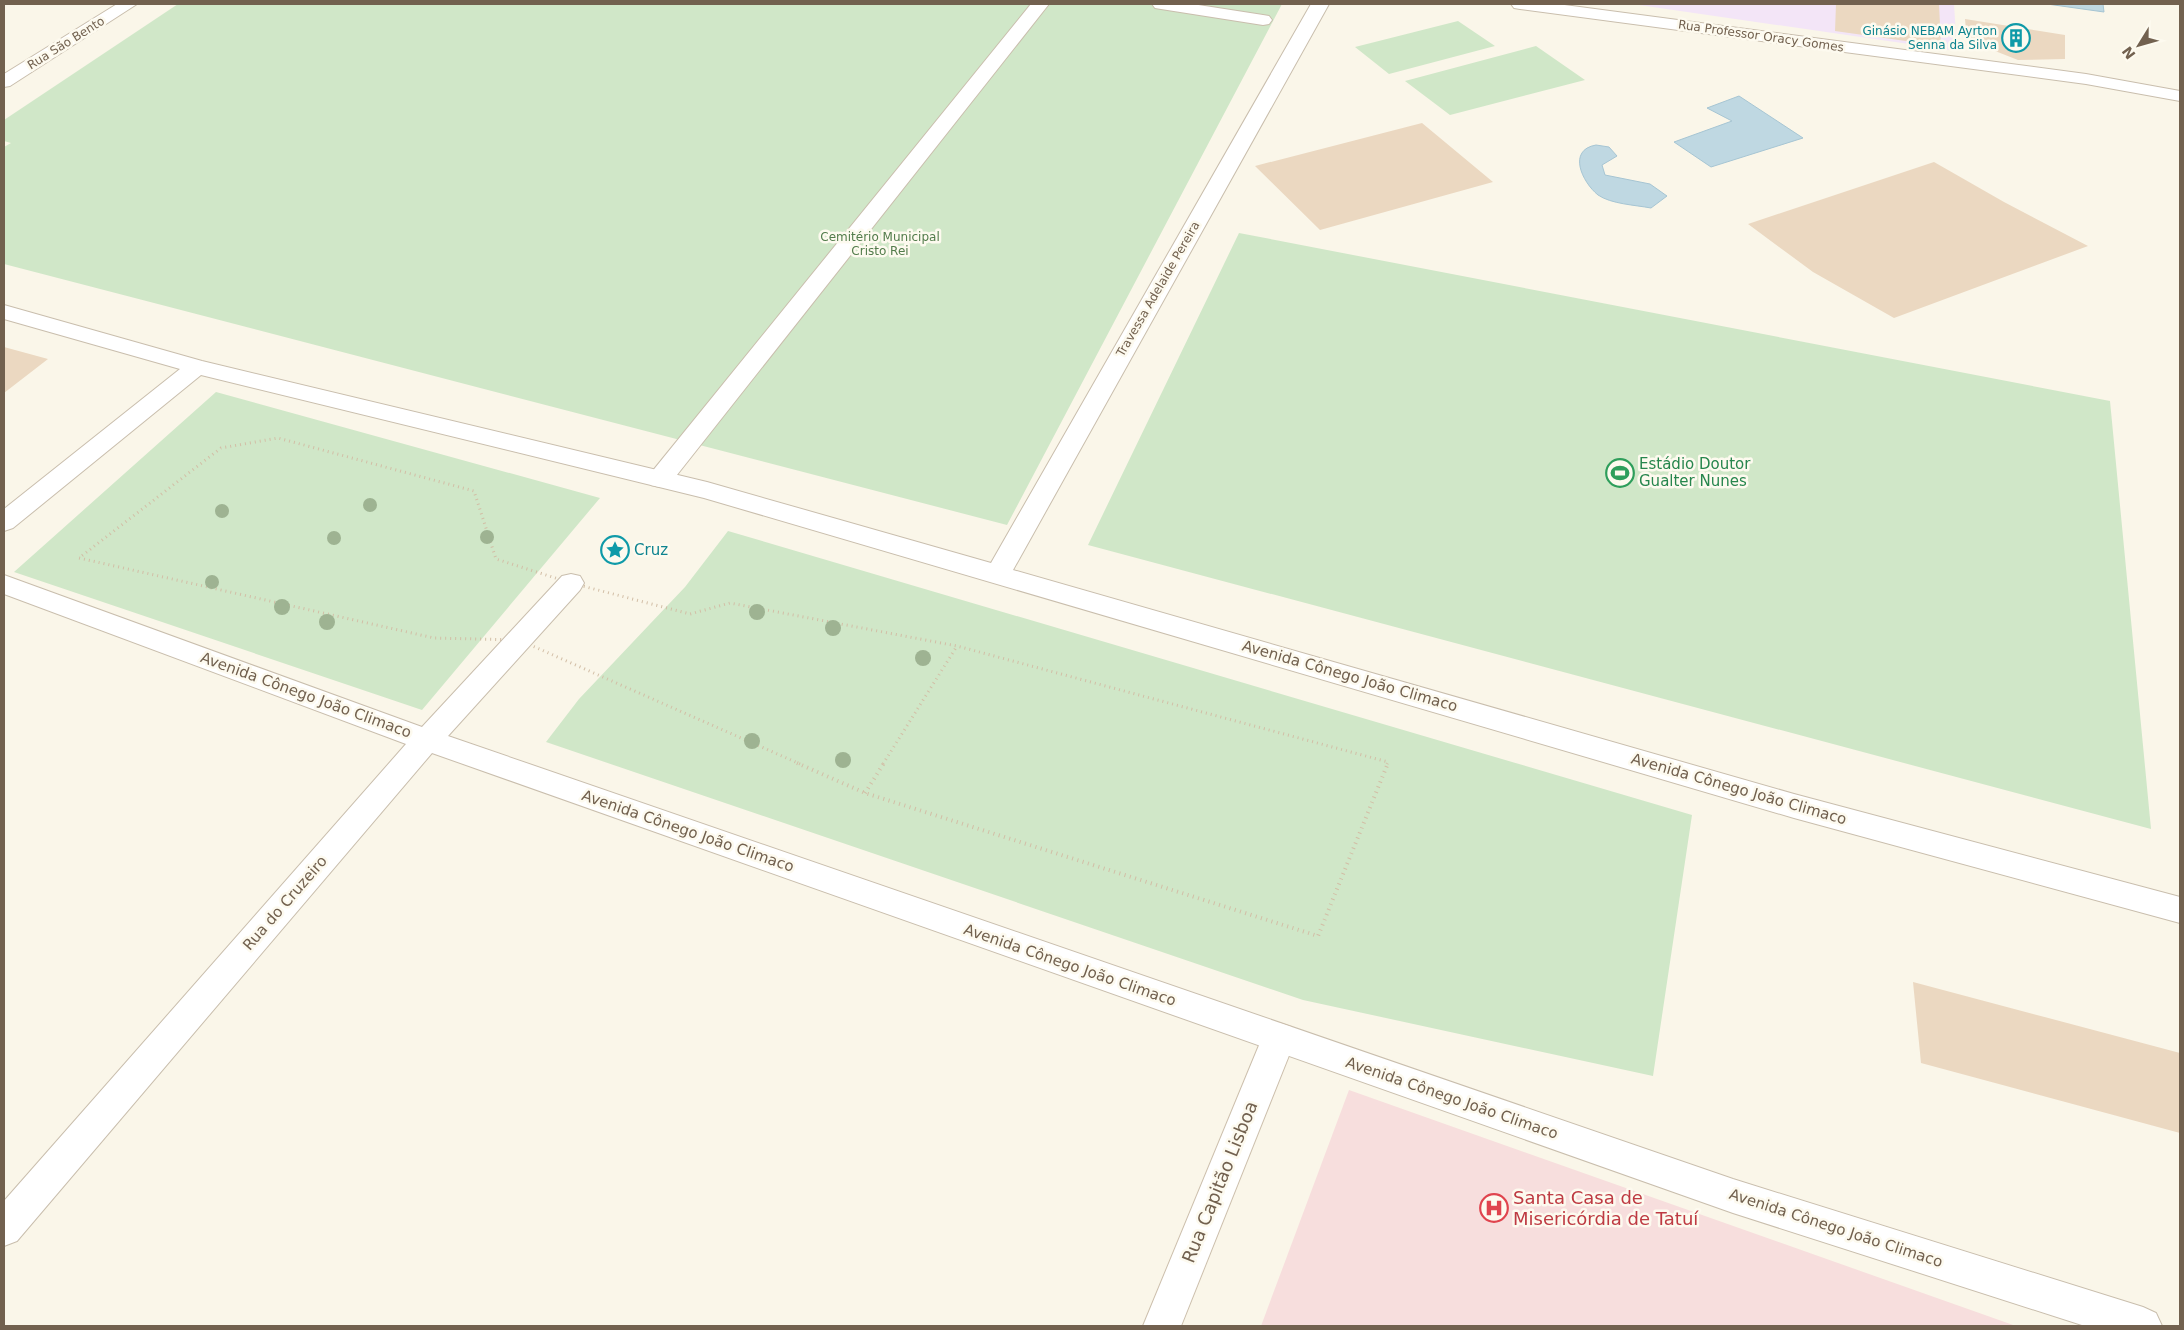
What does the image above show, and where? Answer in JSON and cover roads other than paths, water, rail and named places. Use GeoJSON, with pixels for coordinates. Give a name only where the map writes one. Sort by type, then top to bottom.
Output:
{"type":"FeatureCollection","features":[{"type":"Feature","properties":{"kind":"street","name":"Rua São Bento"},"geometry":{"type":"LineString","coordinates":[[4,82],[128,4]]}},
{"type":"Feature","properties":{"kind":"street"},"geometry":{"type":"LineString","coordinates":[[660,479],[1040,4]]}},
{"type":"Feature","properties":{"kind":"street"},"geometry":{"type":"LineString","coordinates":[[1161,4],[1263,20]]}},
{"type":"Feature","properties":{"kind":"street","name":"Travessa Adelaide Pereira"},"geometry":{"type":"LineString","coordinates":[[997,575],[1320,4]]}},
{"type":"Feature","properties":{"kind":"street","name":"Rua Professor Oracy Gomes"},"geometry":{"type":"LineString","coordinates":[[1520,4],[2076,78],[2180,96]]}},
{"type":"Feature","properties":{"kind":"street","name":"Avenida Cônego João Climaco"},"geometry":{"type":"LineString","coordinates":[[4,312],[197,368],[707,490],[1794,806],[2180,910]]}},
{"type":"Feature","properties":{"kind":"street"},"geometry":{"type":"LineString","coordinates":[[4,522],[197,368]]}},
{"type":"Feature","properties":{"kind":"street","name":"Rua do Cruzeiro"},"geometry":{"type":"LineString","coordinates":[[4,1228],[427,740],[571,583]]}},
{"type":"Feature","properties":{"kind":"street","name":"Avenida Cônego João Climaco"},"geometry":{"type":"LineString","coordinates":[[4,584],[427,740],[1733,1196],[2093,1318],[2142,1326]]}},
{"type":"Feature","properties":{"kind":"street","name":"Rua Capitão Lisboa"},"geometry":{"type":"LineString","coordinates":[[1162,1326],[1279,1038]]}},
{"type":"Feature","properties":{"kind":"water"},"geometry":{"type":"Polygon","coordinates":[[[2047,4],[2103,4],[2104,12],[2047,4]]]}},
{"type":"Feature","properties":{"kind":"water"},"geometry":{"type":"Polygon","coordinates":[[[1739,96],[1803,138],[1711,167],[1674,142],[1732,121],[1707,108],[1739,96]]]}},
{"type":"Feature","properties":{"kind":"water"},"geometry":{"type":"Polygon","coordinates":[[[1596,145],[1609,147],[1617,156],[1602,165],[1605,175],[1650,184],[1667,196],[1651,208],[1616,202],[1598,195],[1587,182],[1580,167],[1582,153],[1587,148],[1596,145]]]}},
{"type":"Feature","properties":{"kind":"place","name":"Ginásio NEBAM Ayrton Senna da Silva"},"geometry":{"type":"Point","coordinates":[2016,38]}},
{"type":"Feature","properties":{"kind":"place","name":"Estádio Doutor Gualter Nunes"},"geometry":{"type":"Point","coordinates":[1620,473]}},
{"type":"Feature","properties":{"kind":"place","name":"Cruz"},"geometry":{"type":"Point","coordinates":[615,550]}},
{"type":"Feature","properties":{"kind":"place","name":"Santa Casa de Misericórdia de Tatuí"},"geometry":{"type":"Point","coordinates":[1494,1208]}},
{"type":"Feature","properties":{"kind":"park label","name":"Cemitério Municipal Cristo Rei"},"geometry":{"type":"Point","coordinates":[880,244]}}]}
